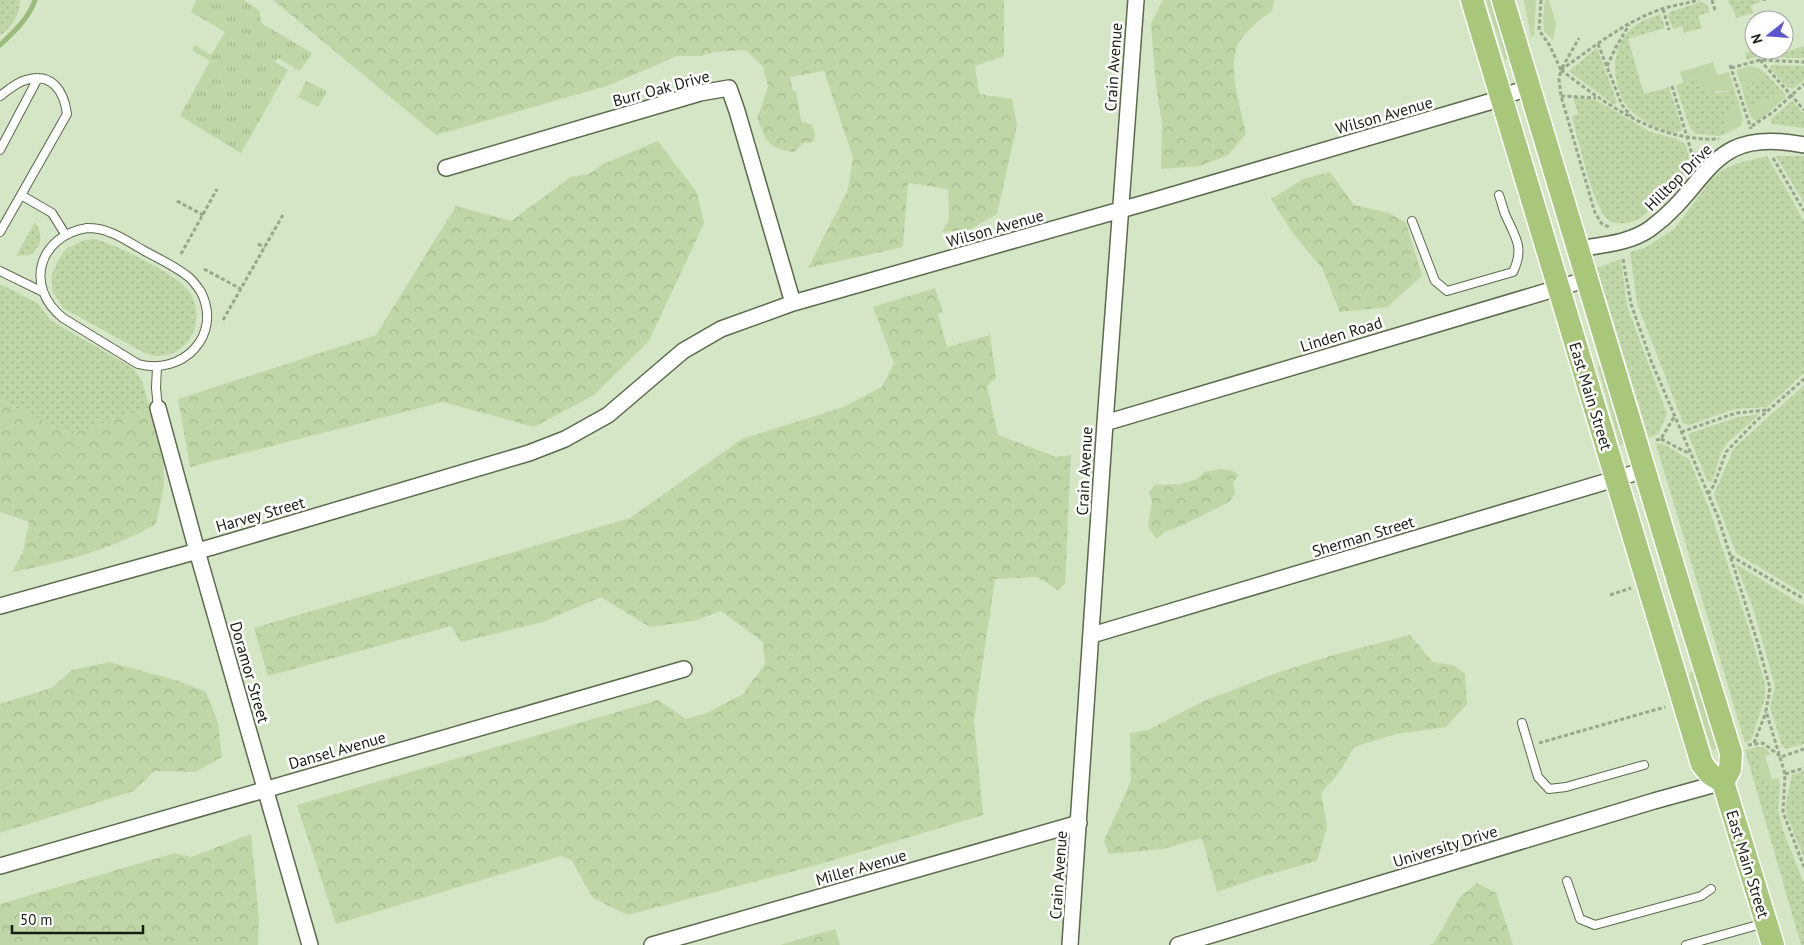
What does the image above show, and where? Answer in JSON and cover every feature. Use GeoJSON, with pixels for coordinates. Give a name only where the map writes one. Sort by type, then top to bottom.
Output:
{"type":"FeatureCollection","features":[{"type":"Feature","properties":{"kind":"main road","name":"East Main Street"},"geometry":{"type":"LineString","coordinates":[[1472,0],[1702,764],[1710,774],[1724,782]]}},
{"type":"Feature","properties":{"kind":"main road","name":"East Main Street"},"geometry":{"type":"LineString","coordinates":[[1504,0],[1731,753],[1730,769],[1724,782],[1773,945]]}},
{"type":"Feature","properties":{"kind":"street","name":"Crain Avenue"},"geometry":{"type":"LineString","coordinates":[[1070,945],[1092,635],[1104,423],[1136,0]]}},
{"type":"Feature","properties":{"kind":"street","name":"Wilson Avenue"},"geometry":{"type":"LineString","coordinates":[[529,453],[565,439],[608,415],[683,351],[720,329],[793,303],[1120,210],[1500,98],[1529,87]]}},
{"type":"Feature","properties":{"kind":"street","name":"Burr Oak Drive"},"geometry":{"type":"LineString","coordinates":[[446,168],[700,93],[729,88],[793,303]]}},
{"type":"Feature","properties":{"kind":"street","name":"Hilltop Drive"},"geometry":{"type":"LineString","coordinates":[[1578,249],[1625,240],[1652,228],[1680,201],[1711,164],[1730,151],[1761,141],[1804,145]]}},
{"type":"Feature","properties":{"kind":"street","name":"Linden Road"},"geometry":{"type":"LineString","coordinates":[[1104,423],[1588,279]]}},
{"type":"Feature","properties":{"kind":"street","name":"Doramor Street"},"geometry":{"type":"LineString","coordinates":[[158,408],[310,945]]}},
{"type":"Feature","properties":{"kind":"street","name":"Harvey Street"},"geometry":{"type":"LineString","coordinates":[[0,606],[197,551],[529,453]]}},
{"type":"Feature","properties":{"kind":"street","name":"Sherman Street"},"geometry":{"type":"LineString","coordinates":[[1092,635],[1645,470]]}},
{"type":"Feature","properties":{"kind":"street","name":"Dansel Avenue"},"geometry":{"type":"LineString","coordinates":[[0,866],[684,669]]}},
{"type":"Feature","properties":{"kind":"street","name":"University Drive"},"geometry":{"type":"LineString","coordinates":[[1178,945],[1598,818],[1724,782]]}},
{"type":"Feature","properties":{"kind":"street","name":"Miller Avenue"},"geometry":{"type":"LineString","coordinates":[[652,945],[1079,823]]}},
{"type":"Feature","properties":{"kind":"lane"},"geometry":{"type":"LineString","coordinates":[[0,150],[38,78]]}},
{"type":"Feature","properties":{"kind":"lane"},"geometry":{"type":"LineString","coordinates":[[0,96],[21,82],[38,78],[48,80],[62,93],[67,114],[0,232]]}},
{"type":"Feature","properties":{"kind":"lane"},"geometry":{"type":"LineString","coordinates":[[1412,221],[1435,281],[1447,291],[1513,272],[1519,259],[1518,241],[1499,195]]}},
{"type":"Feature","properties":{"kind":"lane"},"geometry":{"type":"LineString","coordinates":[[21,196],[52,213],[65,234]]}},
{"type":"Feature","properties":{"kind":"lane"},"geometry":{"type":"LineString","coordinates":[[87,228],[109,231],[173,266],[194,282],[202,296],[207,312],[203,334],[198,344],[185,358],[167,366],[157,367],[138,364],[54,311],[43,292],[41,271],[43,260],[56,241],[65,234],[87,228]]}},
{"type":"Feature","properties":{"kind":"lane"},"geometry":{"type":"LineString","coordinates":[[0,271],[43,292]]}},
{"type":"Feature","properties":{"kind":"lane"},"geometry":{"type":"LineString","coordinates":[[157,367],[156,388],[158,408]]}},
{"type":"Feature","properties":{"kind":"lane"},"geometry":{"type":"LineString","coordinates":[[1522,723],[1538,777],[1549,789],[1566,788],[1644,765]]}},
{"type":"Feature","properties":{"kind":"lane"},"geometry":{"type":"LineString","coordinates":[[1567,881],[1580,919],[1596,925],[1701,896],[1711,889]]}},
{"type":"Feature","properties":{"kind":"lane"},"geometry":{"type":"LineString","coordinates":[[1686,945],[1767,923]]}},
{"type":"Feature","properties":{"kind":"path"},"geometry":{"type":"LineString","coordinates":[[1541,0],[1539,30],[1550,46],[1561,70],[1597,98],[1662,132],[1688,138],[1725,138]]}},
{"type":"Feature","properties":{"kind":"path"},"geometry":{"type":"LineString","coordinates":[[1561,70],[1630,24],[1663,9],[1699,0]]}},
{"type":"Feature","properties":{"kind":"path"},"geometry":{"type":"LineString","coordinates":[[1712,0],[1714,10]]}},
{"type":"Feature","properties":{"kind":"path"},"geometry":{"type":"LineString","coordinates":[[1663,9],[1669,30]]}},
{"type":"Feature","properties":{"kind":"path"},"geometry":{"type":"LineString","coordinates":[[1607,66],[1630,24]]}},
{"type":"Feature","properties":{"kind":"path"},"geometry":{"type":"LineString","coordinates":[[1579,38],[1561,70],[1559,79],[1561,96],[1595,213],[1602,224],[1616,230]]}},
{"type":"Feature","properties":{"kind":"path"},"geometry":{"type":"LineString","coordinates":[[1598,44],[1622,106],[1632,116]]}},
{"type":"Feature","properties":{"kind":"path"},"geometry":{"type":"LineString","coordinates":[[1760,60],[1804,110]]}},
{"type":"Feature","properties":{"kind":"path"},"geometry":{"type":"LineString","coordinates":[[1804,62],[1760,60],[1730,66],[1750,128],[1773,158],[1804,211]]}},
{"type":"Feature","properties":{"kind":"path"},"geometry":{"type":"LineString","coordinates":[[1750,128],[1804,84]]}},
{"type":"Feature","properties":{"kind":"path"},"geometry":{"type":"LineString","coordinates":[[1672,86],[1695,163],[1697,181]]}},
{"type":"Feature","properties":{"kind":"path"},"geometry":{"type":"LineString","coordinates":[[1561,96],[1597,98]]}},
{"type":"Feature","properties":{"kind":"path"},"geometry":{"type":"LineString","coordinates":[[181,254],[217,189]]}},
{"type":"Feature","properties":{"kind":"path"},"geometry":{"type":"LineString","coordinates":[[177,201],[203,215]]}},
{"type":"Feature","properties":{"kind":"path"},"geometry":{"type":"LineString","coordinates":[[224,320],[284,213]]}},
{"type":"Feature","properties":{"kind":"path"},"geometry":{"type":"LineString","coordinates":[[258,244],[265,247]]}},
{"type":"Feature","properties":{"kind":"path"},"geometry":{"type":"LineString","coordinates":[[1623,259],[1631,304],[1652,363],[1718,516],[1770,688],[1766,712],[1754,743]]}},
{"type":"Feature","properties":{"kind":"path"},"geometry":{"type":"LineString","coordinates":[[204,269],[241,289]]}},
{"type":"Feature","properties":{"kind":"path"},"geometry":{"type":"LineString","coordinates":[[1708,494],[1714,485],[1726,452],[1768,410],[1804,379]]}},
{"type":"Feature","properties":{"kind":"path"},"geometry":{"type":"LineString","coordinates":[[1681,432],[1736,413],[1768,410]]}},
{"type":"Feature","properties":{"kind":"path"},"geometry":{"type":"LineString","coordinates":[[1675,416],[1660,439],[1690,454]]}},
{"type":"Feature","properties":{"kind":"path"},"geometry":{"type":"LineString","coordinates":[[1731,556],[1804,600]]}},
{"type":"Feature","properties":{"kind":"path"},"geometry":{"type":"LineString","coordinates":[[1610,595],[1636,586]]}},
{"type":"Feature","properties":{"kind":"path"},"geometry":{"type":"LineString","coordinates":[[1529,746],[1671,706]]}},
{"type":"Feature","properties":{"kind":"path"},"geometry":{"type":"LineString","coordinates":[[1766,712],[1785,774],[1783,812],[1804,867]]}},
{"type":"Feature","properties":{"kind":"path"},"geometry":{"type":"LineString","coordinates":[[1744,747],[1754,743],[1763,743],[1781,757]]}},
{"type":"Feature","properties":{"kind":"path"},"geometry":{"type":"LineString","coordinates":[[1781,757],[1804,749]]}},
{"type":"Feature","properties":{"kind":"path"},"geometry":{"type":"LineString","coordinates":[[1785,774],[1804,768]]}},
{"type":"Feature","properties":{"kind":"green space"},"geometry":{"type":"Polygon","coordinates":[[[0,0],[20,0],[20,5],[14,20],[0,36],[0,0]]]}},
{"type":"Feature","properties":{"kind":"green space"},"geometry":{"type":"Polygon","coordinates":[[[196,0],[244,0],[260,11],[261,23],[312,53],[300,71],[278,58],[275,62],[288,70],[241,153],[180,116],[210,61],[192,50],[195,45],[211,55],[225,32],[191,12],[196,0]]]}},
{"type":"Feature","properties":{"kind":"green space"},"geometry":{"type":"Polygon","coordinates":[[[273,0],[1004,0],[1004,56],[975,66],[979,94],[1012,99],[1017,125],[997,214],[971,229],[942,232],[949,219],[948,189],[908,183],[903,247],[808,268],[848,190],[853,158],[824,71],[790,77],[793,91],[796,91],[801,121],[812,125],[815,135],[813,142],[803,143],[794,152],[773,146],[766,139],[757,119],[768,87],[763,67],[746,50],[714,52],[701,56],[677,56],[610,85],[436,135],[273,0]]]}},
{"type":"Feature","properties":{"kind":"green space"},"geometry":{"type":"Polygon","coordinates":[[[1163,0],[1274,0],[1272,11],[1247,31],[1237,46],[1234,67],[1236,90],[1246,134],[1228,155],[1200,166],[1161,169],[1162,124],[1156,85],[1151,24],[1163,0]]]}},
{"type":"Feature","properties":{"kind":"green space"},"geometry":{"type":"Polygon","coordinates":[[[1486,0],[1493,0],[1511,60],[1507,59],[1505,61],[1486,0]]]}},
{"type":"Feature","properties":{"kind":"green space"},"geometry":{"type":"Polygon","coordinates":[[[1524,0],[1536,0],[1534,35],[1531,37],[1524,0]]]}},
{"type":"Feature","properties":{"kind":"green space"},"geometry":{"type":"Polygon","coordinates":[[[1545,0],[1549,0],[1556,23],[1553,40],[1544,31],[1545,0]]]}},
{"type":"Feature","properties":{"kind":"green space"},"geometry":{"type":"Polygon","coordinates":[[[1728,0],[1760,0],[1761,2],[1751,5],[1752,10],[1744,10],[1744,16],[1736,18],[1732,6],[1730,6],[1728,0]]]}},
{"type":"Feature","properties":{"kind":"green space"},"geometry":{"type":"Polygon","coordinates":[[[1701,2],[1707,5],[1710,12],[1698,16],[1702,28],[1684,33],[1682,26],[1673,29],[1668,16],[1670,12],[1701,2]]]}},
{"type":"Feature","properties":{"kind":"green space"},"geometry":{"type":"Polygon","coordinates":[[[1660,14],[1665,28],[1628,39],[1644,94],[1669,87],[1682,128],[1682,130],[1674,133],[1641,119],[1631,111],[1620,93],[1615,70],[1618,48],[1623,38],[1637,25],[1660,14]]]}},
{"type":"Feature","properties":{"kind":"green space"},"geometry":{"type":"Polygon","coordinates":[[[1804,46],[1804,58],[1794,58],[1794,49],[1804,46]]]}},
{"type":"Feature","properties":{"kind":"green space"},"geometry":{"type":"Polygon","coordinates":[[[1597,48],[1617,102],[1614,105],[1569,71],[1597,48]]]}},
{"type":"Feature","properties":{"kind":"green space"},"geometry":{"type":"Polygon","coordinates":[[[1713,62],[1717,75],[1729,72],[1735,92],[1705,91],[1695,79],[1690,80],[1679,95],[1676,85],[1683,83],[1680,72],[1713,62]]]}},
{"type":"Feature","properties":{"kind":"green space"},"geometry":{"type":"Polygon","coordinates":[[[1771,65],[1804,66],[1804,80],[1793,89],[1787,87],[1770,68],[1771,65]]]}},
{"type":"Feature","properties":{"kind":"green space"},"geometry":{"type":"Polygon","coordinates":[[[1750,66],[1759,68],[1764,72],[1743,91],[1736,70],[1750,66]]]}},
{"type":"Feature","properties":{"kind":"green space"},"geometry":{"type":"Polygon","coordinates":[[[1764,72],[1785,94],[1754,104],[1746,104],[1743,91],[1764,72]]]}},
{"type":"Feature","properties":{"kind":"green space"},"geometry":{"type":"Polygon","coordinates":[[[1696,79],[1705,91],[1719,93],[1735,92],[1739,104],[1727,116],[1724,134],[1719,136],[1696,134],[1690,128],[1679,95],[1690,80],[1696,79]]]}},
{"type":"Feature","properties":{"kind":"green space"},"geometry":{"type":"Polygon","coordinates":[[[306,81],[327,91],[318,107],[298,97],[306,81]]]}},
{"type":"Feature","properties":{"kind":"green space"},"geometry":{"type":"Polygon","coordinates":[[[1785,94],[1785,98],[1757,122],[1751,117],[1746,104],[1754,104],[1785,94]]]}},
{"type":"Feature","properties":{"kind":"green space"},"geometry":{"type":"Polygon","coordinates":[[[1573,97],[1596,100],[1651,132],[1677,139],[1686,145],[1690,169],[1657,204],[1637,220],[1617,223],[1607,219],[1602,212],[1586,171],[1572,117],[1578,114],[1573,97]]]}},
{"type":"Feature","properties":{"kind":"green space"},"geometry":{"type":"Polygon","coordinates":[[[1792,101],[1804,114],[1804,128],[1772,124],[1771,119],[1792,101]]]}},
{"type":"Feature","properties":{"kind":"green space"},"geometry":{"type":"Polygon","coordinates":[[[1739,104],[1743,120],[1741,126],[1724,134],[1727,116],[1739,104]]]}},
{"type":"Feature","properties":{"kind":"green space"},"geometry":{"type":"Polygon","coordinates":[[[658,141],[697,193],[704,223],[649,341],[594,395],[534,427],[443,402],[190,467],[178,399],[376,335],[456,206],[511,221],[571,177],[589,174],[603,164],[658,141]]]}},
{"type":"Feature","properties":{"kind":"green space"},"geometry":{"type":"Polygon","coordinates":[[[1767,156],[1804,221],[1804,373],[1767,407],[1735,409],[1689,425],[1683,423],[1637,303],[1630,252],[1645,248],[1675,228],[1711,180],[1721,171],[1735,164],[1767,156]]]}},
{"type":"Feature","properties":{"kind":"green space"},"geometry":{"type":"Polygon","coordinates":[[[1776,156],[1804,156],[1804,203],[1776,156]]]}},
{"type":"Feature","properties":{"kind":"green space"},"geometry":{"type":"Polygon","coordinates":[[[1330,172],[1354,205],[1389,213],[1406,223],[1422,276],[1387,307],[1340,312],[1322,268],[1292,232],[1271,199],[1303,179],[1330,172]]]}},
{"type":"Feature","properties":{"kind":"green space"},"geometry":{"type":"Polygon","coordinates":[[[35,222],[40,235],[37,248],[30,255],[16,256],[35,222]]]}},
{"type":"Feature","properties":{"kind":"green space"},"geometry":{"type":"Polygon","coordinates":[[[95,239],[159,268],[188,290],[194,301],[196,323],[193,334],[179,350],[168,355],[156,356],[145,353],[63,308],[52,290],[52,274],[58,260],[67,248],[85,240],[95,239]]]}},
{"type":"Feature","properties":{"kind":"green space"},"geometry":{"type":"Polygon","coordinates":[[[1621,259],[1627,306],[1667,414],[1658,434],[1649,438],[1597,268],[1621,259]]]}},
{"type":"Feature","properties":{"kind":"green space"},"geometry":{"type":"Polygon","coordinates":[[[0,284],[39,304],[50,320],[133,368],[142,381],[150,408],[70,434],[0,400],[0,284]]]}},
{"type":"Feature","properties":{"kind":"green space"},"geometry":{"type":"Polygon","coordinates":[[[935,288],[943,312],[938,314],[947,347],[990,335],[996,378],[987,386],[998,435],[1056,457],[1071,455],[1065,584],[1058,590],[1037,577],[995,579],[974,721],[983,815],[817,865],[628,915],[593,898],[572,861],[561,856],[336,924],[297,805],[658,700],[686,719],[707,713],[743,694],[765,664],[763,642],[721,611],[694,621],[650,627],[601,597],[543,622],[461,642],[451,626],[268,676],[254,628],[630,518],[742,439],[843,407],[882,387],[894,363],[873,307],[935,288]]]}},
{"type":"Feature","properties":{"kind":"green space"},"geometry":{"type":"Polygon","coordinates":[[[1599,365],[1603,367],[1627,443],[1620,445],[1598,368],[1599,365]]]}},
{"type":"Feature","properties":{"kind":"green space"},"geometry":{"type":"Polygon","coordinates":[[[1804,385],[1804,594],[1736,553],[1714,494],[1734,448],[1804,385]]]}},
{"type":"Feature","properties":{"kind":"green space"},"geometry":{"type":"Polygon","coordinates":[[[0,400],[70,434],[150,408],[163,442],[164,486],[156,524],[105,548],[12,572],[23,552],[29,522],[0,512],[0,400]]]}},
{"type":"Feature","properties":{"kind":"green space"},"geometry":{"type":"Polygon","coordinates":[[[1760,414],[1727,443],[1721,453],[1712,482],[1708,482],[1688,434],[1738,417],[1760,414]]]}},
{"type":"Feature","properties":{"kind":"green space"},"geometry":{"type":"Polygon","coordinates":[[[1661,443],[1689,459],[1710,511],[1765,683],[1765,698],[1751,740],[1745,743],[1656,444],[1661,443]]]}},
{"type":"Feature","properties":{"kind":"green space"},"geometry":{"type":"Polygon","coordinates":[[[1221,469],[1231,470],[1239,475],[1233,482],[1235,494],[1229,502],[1165,532],[1156,539],[1148,527],[1152,501],[1149,492],[1155,485],[1180,484],[1195,480],[1205,472],[1221,469]]]}},
{"type":"Feature","properties":{"kind":"green space"},"geometry":{"type":"Polygon","coordinates":[[[1736,564],[1804,606],[1804,744],[1786,749],[1782,746],[1770,707],[1775,686],[1753,608],[1736,564]]]}},
{"type":"Feature","properties":{"kind":"green space"},"geometry":{"type":"Polygon","coordinates":[[[1410,635],[1433,662],[1452,665],[1465,673],[1467,704],[1446,727],[1396,734],[1354,747],[1339,773],[1321,793],[1327,826],[1317,861],[1260,877],[1217,892],[1202,838],[1163,849],[1109,854],[1104,841],[1131,781],[1130,733],[1148,730],[1204,701],[1274,674],[1333,655],[1410,635]]]}},
{"type":"Feature","properties":{"kind":"green space"},"geometry":{"type":"Polygon","coordinates":[[[109,662],[176,680],[206,692],[218,723],[222,757],[195,772],[154,771],[134,791],[0,833],[0,704],[51,688],[72,670],[109,662]]]}},
{"type":"Feature","properties":{"kind":"green space"},"geometry":{"type":"Polygon","coordinates":[[[1691,672],[1694,672],[1717,749],[1712,750],[1689,676],[1691,672]]]}},
{"type":"Feature","properties":{"kind":"green space"},"geometry":{"type":"Polygon","coordinates":[[[1764,747],[1768,751],[1761,754],[1766,783],[1780,786],[1778,810],[1783,830],[1804,884],[1804,945],[1801,945],[1745,750],[1764,747]]]}},
{"type":"Feature","properties":{"kind":"green space"},"geometry":{"type":"Polygon","coordinates":[[[1768,751],[1771,754],[1765,756],[1772,779],[1779,778],[1780,786],[1766,783],[1760,775],[1757,761],[1761,754],[1768,751]]]}},
{"type":"Feature","properties":{"kind":"green space"},"geometry":{"type":"Polygon","coordinates":[[[1804,771],[1804,858],[1786,813],[1786,803],[1792,775],[1804,771]]]}},
{"type":"Feature","properties":{"kind":"green space"},"geometry":{"type":"Polygon","coordinates":[[[251,834],[259,919],[258,945],[0,945],[0,904],[175,853],[191,857],[251,834]]]}},
{"type":"Feature","properties":{"kind":"green space"},"geometry":{"type":"Polygon","coordinates":[[[1477,883],[1496,893],[1513,945],[1429,945],[1434,943],[1460,897],[1477,883]]]}},
{"type":"Feature","properties":{"kind":"green space"},"geometry":{"type":"Polygon","coordinates":[[[835,929],[840,945],[780,945],[835,929]]]}},
{"type":"Feature","properties":{"kind":"waterway"},"geometry":{"type":"LineString","coordinates":[[0,45],[25,19],[35,0]]}}]}
